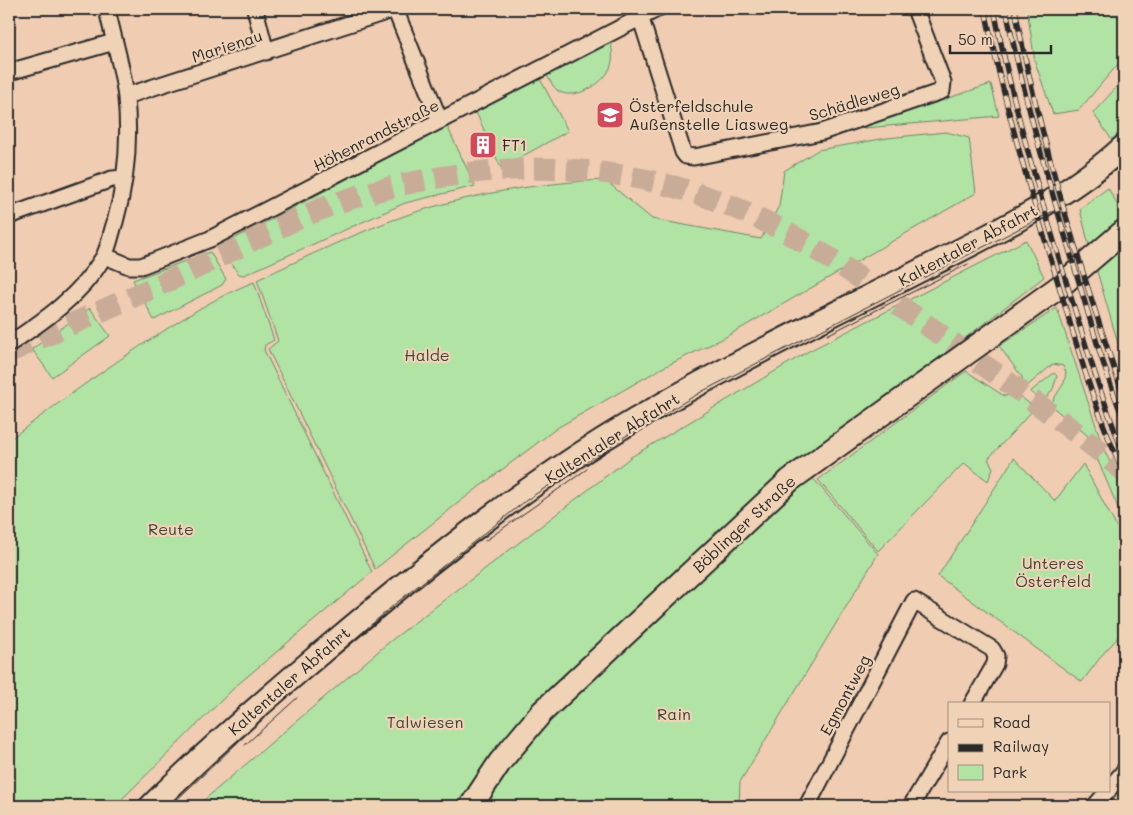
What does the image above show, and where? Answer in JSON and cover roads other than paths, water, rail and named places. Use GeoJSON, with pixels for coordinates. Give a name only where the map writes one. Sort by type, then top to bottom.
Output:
{"type":"FeatureCollection","features":[{"type":"Feature","properties":{"kind":"main road","name":"Kaltentaler Abfahrt"},"geometry":{"type":"LineString","coordinates":[[151,806],[184,773],[231,731],[385,598],[485,521],[554,473],[661,405],[1005,228],[1067,193],[1097,171],[1124,146]]}},
{"type":"Feature","properties":{"kind":"main road","name":"Böblinger Straße"},"geometry":{"type":"LineString","coordinates":[[471,806],[500,762],[542,712],[790,480],[1059,287],[1124,231]]}},
{"type":"Feature","properties":{"kind":"street"},"geometry":{"type":"LineString","coordinates":[[9,344],[42,322],[73,296],[105,256],[118,210],[124,178],[127,132],[126,96],[107,9]]}},
{"type":"Feature","properties":{"kind":"street"},"geometry":{"type":"LineString","coordinates":[[255,9],[266,52]]}},
{"type":"Feature","properties":{"kind":"street"},"geometry":{"type":"LineString","coordinates":[[395,9],[440,121]]}},
{"type":"Feature","properties":{"kind":"street","name":"Marienau"},"geometry":{"type":"LineString","coordinates":[[126,96],[395,9]]}},
{"type":"Feature","properties":{"kind":"street","name":"Höhenrandstraße"},"geometry":{"type":"LineString","coordinates":[[105,256],[129,266],[141,266],[166,258],[210,239],[641,19],[657,9]]}},
{"type":"Feature","properties":{"kind":"street","name":"Schädleweg"},"geometry":{"type":"LineString","coordinates":[[641,19],[686,156],[694,157],[734,151],[822,132],[942,91],[943,82],[915,9]]}},
{"type":"Feature","properties":{"kind":"street"},"geometry":{"type":"LineString","coordinates":[[9,72],[114,42]]}},
{"type":"Feature","properties":{"kind":"street"},"geometry":{"type":"LineString","coordinates":[[9,216],[112,179],[124,178]]}},
{"type":"Feature","properties":{"kind":"street","name":"Egmontweg"},"geometry":{"type":"LineString","coordinates":[[807,806],[914,601],[992,648],[996,656],[995,664],[973,702]]}},
{"type":"Feature","properties":{"kind":"street"},"geometry":{"type":"LineString","coordinates":[[911,806],[948,744]]}},
{"type":"Feature","properties":{"kind":"street"},"geometry":{"type":"LineString","coordinates":[[1110,788],[1124,771]]}},
{"type":"Feature","properties":{"kind":"street"},"geometry":{"type":"LineString","coordinates":[[1095,806],[1106,792]]}},
{"type":"Feature","properties":{"kind":"tunnel"},"geometry":{"type":"LineString","coordinates":[[9,352],[173,279],[294,220],[355,197],[406,184],[457,175],[507,170],[558,169],[608,173],[658,183],[707,197],[756,217],[800,240],[863,280],[1000,377],[1124,471]]}},
{"type":"Feature","properties":{"kind":"tram line"},"geometry":{"type":"LineString","coordinates":[[170,806],[267,715],[395,604],[528,499],[626,436],[703,391],[1073,201],[1124,164]]}},
{"type":"Feature","properties":{"kind":"tram line"},"geometry":{"type":"LineString","coordinates":[[827,335],[968,264]]}},
{"type":"Feature","properties":{"kind":"tram line"},"geometry":{"type":"LineString","coordinates":[[485,541],[587,469]]}},
{"type":"Feature","properties":{"kind":"tram line"},"geometry":{"type":"LineString","coordinates":[[245,745],[297,698]]}},
{"type":"Feature","properties":{"kind":"railway"},"geometry":{"type":"LineString","coordinates":[[985,9],[1008,110],[1026,177],[1078,351],[1113,449],[1124,473]]}},
{"type":"Feature","properties":{"kind":"railway"},"geometry":{"type":"LineString","coordinates":[[994,9],[1023,134],[1059,258],[1089,356],[1123,452]]}},
{"type":"Feature","properties":{"kind":"railway"},"geometry":{"type":"LineString","coordinates":[[1006,9],[1020,73],[1045,167],[1109,381],[1124,420]]}},
{"type":"Feature","properties":{"kind":"railway"},"geometry":{"type":"LineString","coordinates":[[1015,9],[1049,156],[1092,302],[1124,398]]}},
{"type":"Feature","properties":{"kind":"place","name":"Österfeldschule Außenstelle Liasweg"},"geometry":{"type":"Point","coordinates":[610,115]}},
{"type":"Feature","properties":{"kind":"place","name":"FT1"},"geometry":{"type":"Point","coordinates":[483,145]}},
{"type":"Feature","properties":{"kind":"park label","name":"Halde"},"geometry":{"type":"Point","coordinates":[427,355]}},
{"type":"Feature","properties":{"kind":"park label","name":"Reute"},"geometry":{"type":"Point","coordinates":[171,529]}},
{"type":"Feature","properties":{"kind":"park label","name":"Unteres Österfeld"},"geometry":{"type":"Point","coordinates":[1053,572]}},
{"type":"Feature","properties":{"kind":"park label","name":"Rain"},"geometry":{"type":"Point","coordinates":[674,714]}},
{"type":"Feature","properties":{"kind":"park label","name":"Talwiesen"},"geometry":{"type":"Point","coordinates":[425,722]}}]}
